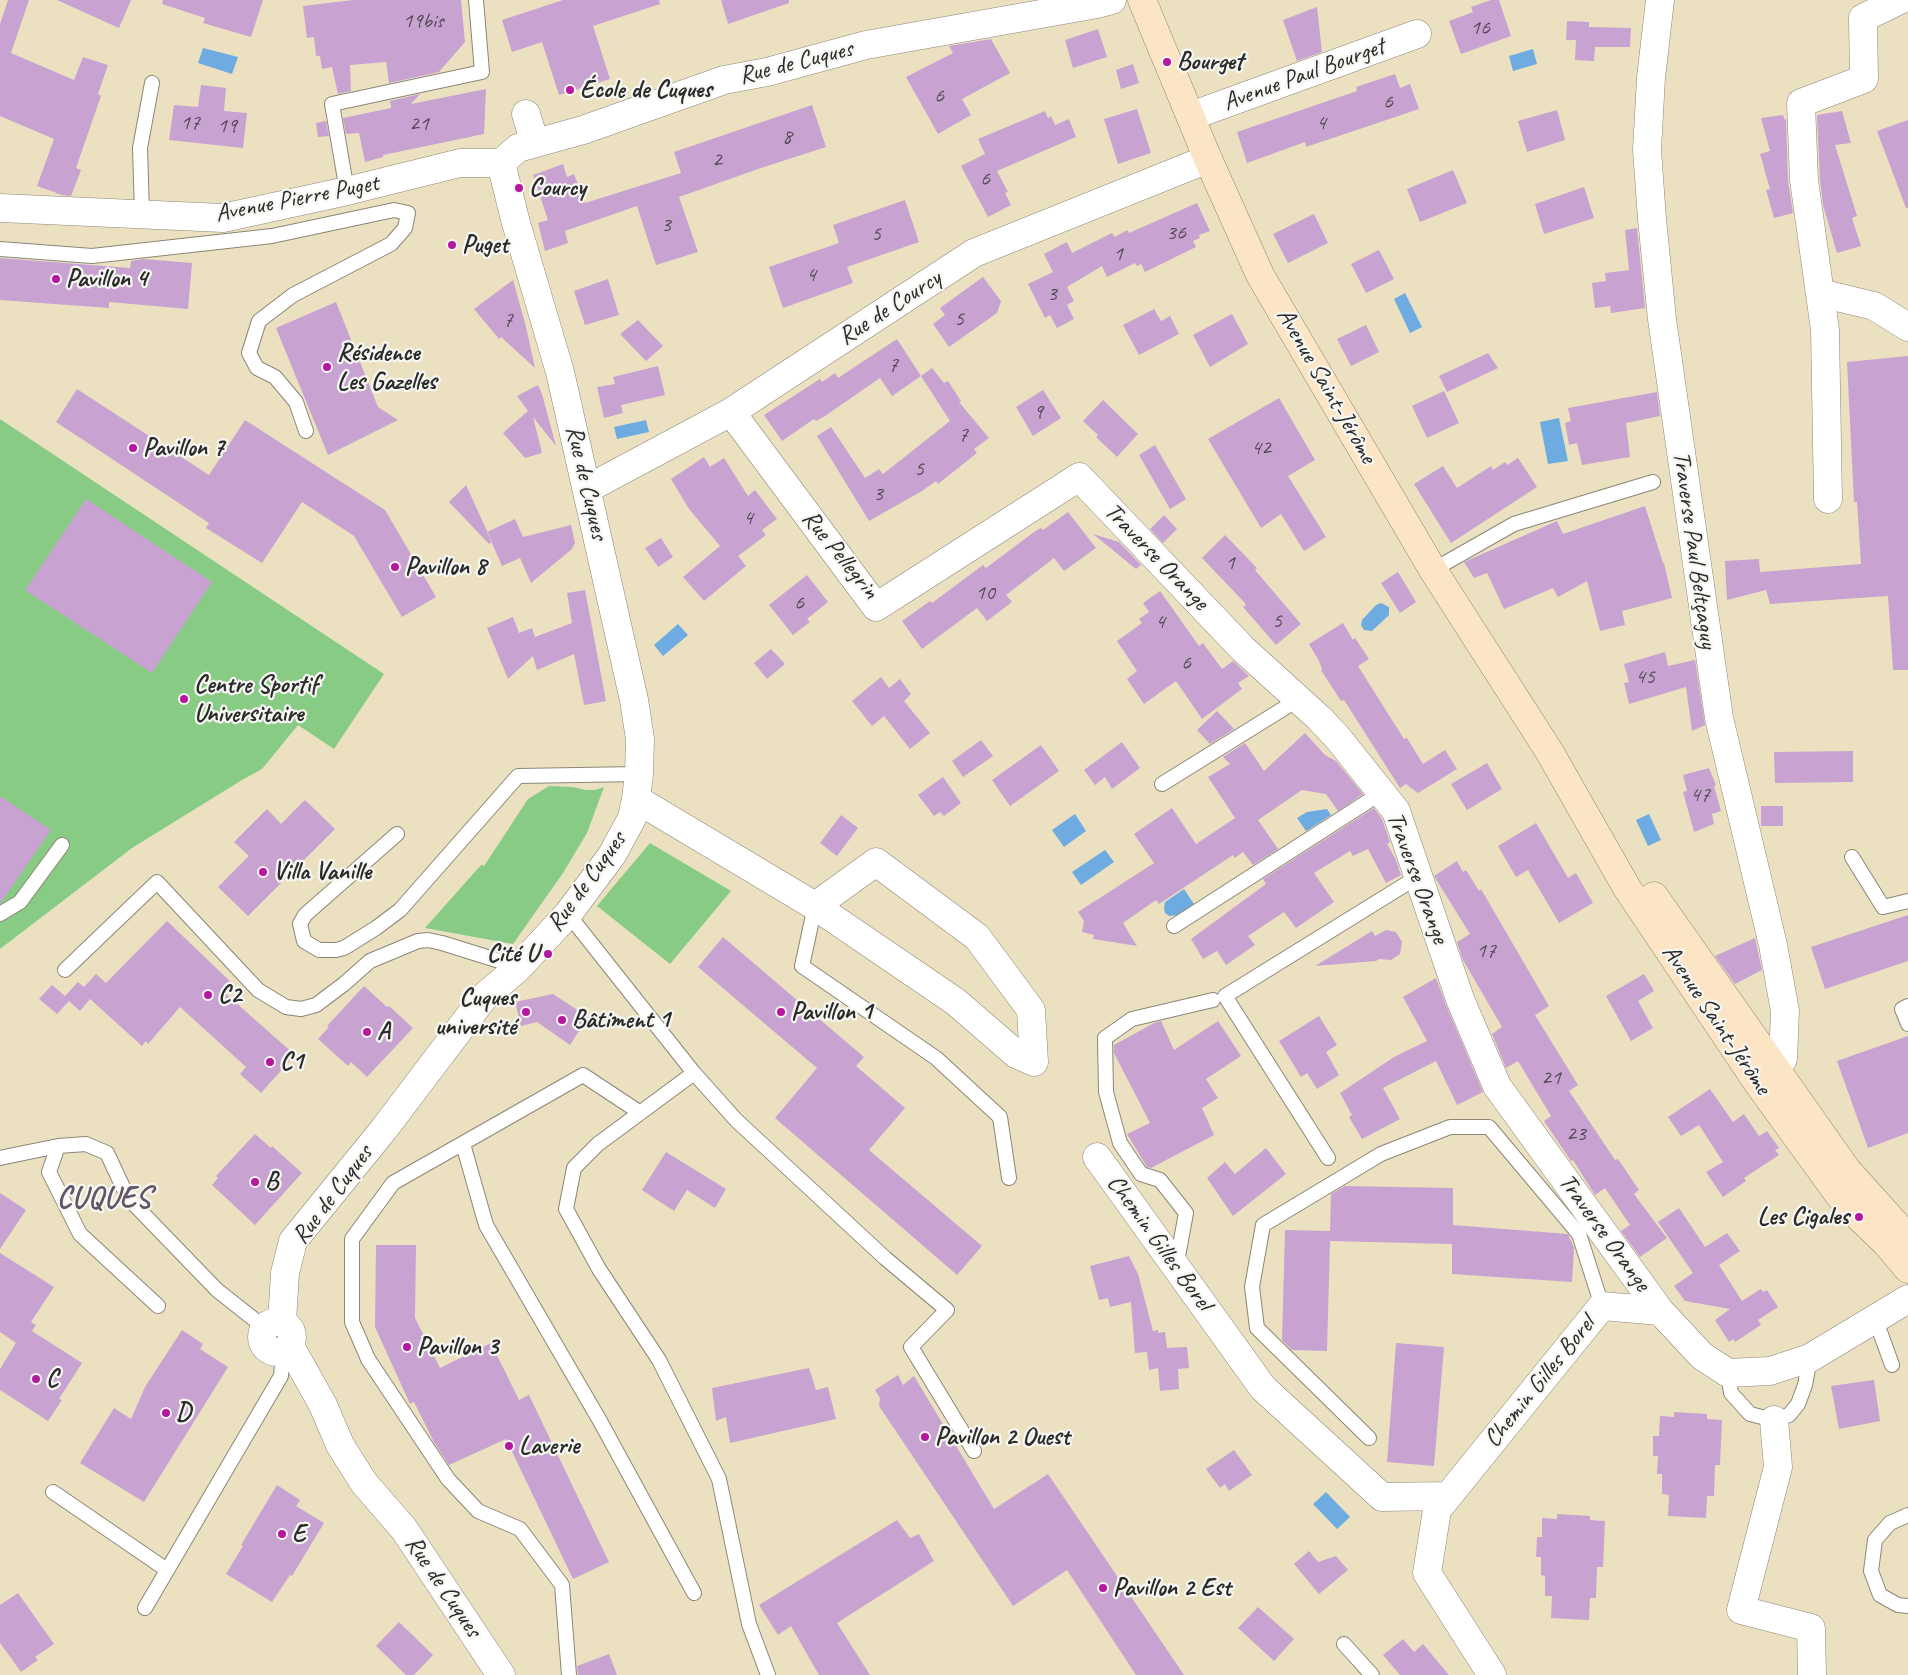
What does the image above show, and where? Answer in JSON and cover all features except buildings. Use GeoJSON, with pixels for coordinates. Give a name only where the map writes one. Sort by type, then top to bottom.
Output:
{"type":"FeatureCollection","features":[{"type":"Feature","properties":{"kind":"street","name":"Rue de Cuques"},"geometry":{"type":"LineString","coordinates":[[501,1675],[404,1529],[364,1483],[340,1445],[323,1406],[280,1337],[286,1273],[293,1241],[384,1129],[484,997],[519,967],[568,914],[620,842],[632,818],[638,786],[640,738],[634,700],[588,489],[560,372],[516,223],[502,163],[518,148],[530,130],[583,130],[724,80],[767,72],[866,45],[1112,0]]}},
{"type":"Feature","properties":{"kind":"street","name":"Avenue Saint-Jérôme"},"geometry":{"type":"LineString","coordinates":[[1142,0],[1208,159],[1260,275],[1433,570],[1549,751],[1766,1076],[1839,1195],[1886,1243],[1908,1269]]}},
{"type":"Feature","properties":{"kind":"street","name":"Traverse Paul Beltçaguy"},"geometry":{"type":"LineString","coordinates":[[1660,0],[1651,78],[1647,150],[1661,310],[1719,718],[1773,945],[1785,1011],[1783,1059],[1766,1076]]}},
{"type":"Feature","properties":{"kind":"street"},"geometry":{"type":"LineString","coordinates":[[1828,499],[1825,330],[1804,180],[1802,103],[1864,79],[1863,18],[1900,0]]}},
{"type":"Feature","properties":{"kind":"street","name":"Avenue Paul Bourget"},"geometry":{"type":"LineString","coordinates":[[1190,116],[1417,34]]}},
{"type":"Feature","properties":{"kind":"street","name":"Rue de Courcy"},"geometry":{"type":"LineString","coordinates":[[588,489],[732,412],[974,253],[1208,159]]}},
{"type":"Feature","properties":{"kind":"street","name":"Avenue Pierre Puget"},"geometry":{"type":"LineString","coordinates":[[0,208],[223,218],[347,191],[460,163],[502,163]]}},
{"type":"Feature","properties":{"kind":"street"},"geometry":{"type":"LineString","coordinates":[[1820,294],[1874,306],[1908,328]]}},
{"type":"Feature","properties":{"kind":"street","name":"Rue Pellegrin"},"geometry":{"type":"LineString","coordinates":[[732,412],[876,607],[1079,477]]}},
{"type":"Feature","properties":{"kind":"street","name":"Traverse Orange"},"geometry":{"type":"LineString","coordinates":[[1079,477],[1243,649],[1299,699],[1338,738],[1396,811],[1460,999],[1497,1086],[1660,1311]]}},
{"type":"Feature","properties":{"kind":"street"},"geometry":{"type":"LineString","coordinates":[[638,786],[956,1002],[1016,1054],[1034,1062],[1031,1010],[976,936],[876,862],[815,906]]}},
{"type":"Feature","properties":{"kind":"street","name":"Avenue Saint-Jérôme"},"geometry":{"type":"LineString","coordinates":[[1766,1076],[1846,1170],[1908,1238]]}},
{"type":"Feature","properties":{"kind":"street","name":"Chemin Gilles Borel"},"geometry":{"type":"LineString","coordinates":[[1097,1157],[1263,1388],[1382,1498],[1448,1496]]}},
{"type":"Feature","properties":{"kind":"street"},"geometry":{"type":"LineString","coordinates":[[1660,1311],[1702,1356],[1728,1373],[1770,1371],[1810,1358],[1908,1299]]}},
{"type":"Feature","properties":{"kind":"street","name":"Chemin Gilles Borel"},"geometry":{"type":"LineString","coordinates":[[1492,1675],[1427,1573],[1437,1510],[1602,1306],[1660,1311]]}},
{"type":"Feature","properties":{"kind":"street"},"geometry":{"type":"LineString","coordinates":[[1774,1420],[1778,1467],[1741,1610],[1811,1628],[1812,1675]]}},
{"type":"Feature","properties":{"kind":"lane"},"geometry":{"type":"LineString","coordinates":[[347,191],[332,104],[482,72],[476,0]]}},
{"type":"Feature","properties":{"kind":"lane"},"geometry":{"type":"LineString","coordinates":[[142,214],[140,148],[152,83]]}},
{"type":"Feature","properties":{"kind":"lane"},"geometry":{"type":"LineString","coordinates":[[0,249],[92,256],[272,236],[394,210],[408,213],[405,228],[391,244],[293,295],[259,321],[249,354],[257,368],[275,378],[296,402],[306,432]]}},
{"type":"Feature","properties":{"kind":"lane"},"geometry":{"type":"LineString","coordinates":[[1433,570],[1514,524],[1653,482]]}},
{"type":"Feature","properties":{"kind":"lane"},"geometry":{"type":"LineString","coordinates":[[1162,784],[1299,699]]}},
{"type":"Feature","properties":{"kind":"lane"},"geometry":{"type":"LineString","coordinates":[[397,834],[305,915],[300,924],[304,941],[319,950],[344,948],[400,910],[518,776],[638,786]]}},
{"type":"Feature","properties":{"kind":"lane"},"geometry":{"type":"LineString","coordinates":[[1174,926],[1381,793]]}},
{"type":"Feature","properties":{"kind":"lane"},"geometry":{"type":"LineString","coordinates":[[0,914],[20,902],[62,845]]}},
{"type":"Feature","properties":{"kind":"lane"},"geometry":{"type":"LineString","coordinates":[[1852,857],[1883,907],[1908,901]]}},
{"type":"Feature","properties":{"kind":"lane"},"geometry":{"type":"LineString","coordinates":[[1328,1158],[1225,996],[1419,876]]}},
{"type":"Feature","properties":{"kind":"lane"},"geometry":{"type":"LineString","coordinates":[[65,970],[157,882],[258,990],[286,1006],[301,1009],[316,1005],[370,961],[418,941],[428,940],[442,943],[519,967]]}},
{"type":"Feature","properties":{"kind":"lane"},"geometry":{"type":"LineString","coordinates":[[815,906],[802,966],[936,1058],[1000,1117],[1009,1178]]}},
{"type":"Feature","properties":{"kind":"lane"},"geometry":{"type":"LineString","coordinates":[[568,914],[694,1073],[736,1120],[885,1258],[947,1310],[910,1347],[974,1451]]}},
{"type":"Feature","properties":{"kind":"lane"},"geometry":{"type":"LineString","coordinates":[[1176,1268],[1186,1212],[1160,1180],[1142,1174],[1120,1144],[1106,1092],[1106,1038],[1132,1019],[1213,1000]]}},
{"type":"Feature","properties":{"kind":"lane"},"geometry":{"type":"LineString","coordinates":[[1908,1006],[1902,1009],[1908,1024]]}},
{"type":"Feature","properties":{"kind":"lane"},"geometry":{"type":"LineString","coordinates":[[694,1073],[598,1144],[574,1168],[566,1210],[600,1269],[659,1360],[719,1479],[749,1624],[768,1675]]}},
{"type":"Feature","properties":{"kind":"lane"},"geometry":{"type":"LineString","coordinates":[[569,1675],[562,1586],[520,1529],[478,1511],[448,1479],[368,1359],[352,1322],[352,1239],[393,1182],[583,1076],[639,1112]]}},
{"type":"Feature","properties":{"kind":"lane"},"geometry":{"type":"LineString","coordinates":[[1369,1438],[1257,1328],[1252,1287],[1263,1225],[1381,1154],[1450,1127],[1489,1127],[1579,1234],[1602,1306]]}},
{"type":"Feature","properties":{"kind":"lane"},"geometry":{"type":"LineString","coordinates":[[0,1158],[58,1146],[86,1144],[107,1152],[128,1198],[217,1290],[280,1337],[281,1376],[145,1608]]}},
{"type":"Feature","properties":{"kind":"lane"},"geometry":{"type":"LineString","coordinates":[[463,1144],[486,1225],[600,1421],[694,1593]]}},
{"type":"Feature","properties":{"kind":"lane"},"geometry":{"type":"LineString","coordinates":[[58,1146],[50,1172],[80,1234],[158,1306]]}},
{"type":"Feature","properties":{"kind":"lane"},"geometry":{"type":"LineString","coordinates":[[1875,1318],[1892,1365]]}},
{"type":"Feature","properties":{"kind":"lane"},"geometry":{"type":"LineString","coordinates":[[1728,1373],[1731,1393],[1750,1414],[1774,1420],[1789,1415],[1798,1404],[1805,1385],[1810,1358]]}},
{"type":"Feature","properties":{"kind":"lane"},"geometry":{"type":"LineString","coordinates":[[53,1492],[167,1570]]}},
{"type":"Feature","properties":{"kind":"lane"},"geometry":{"type":"LineString","coordinates":[[1908,1515],[1890,1523],[1875,1540],[1871,1571],[1880,1595],[1898,1605],[1908,1606]]}},
{"type":"Feature","properties":{"kind":"lane"},"geometry":{"type":"LineString","coordinates":[[1344,1644],[1372,1675]]}},
{"type":"Feature","properties":{"kind":"green space","name":"Centre Sportif Universitaire"},"geometry":{"type":"Polygon","coordinates":[[[0,419],[384,674],[334,749],[298,725],[262,769],[132,848],[0,949],[0,419]]]}},
{"type":"Feature","properties":{"kind":"green space"},"geometry":{"type":"Polygon","coordinates":[[[549,786],[573,787],[585,790],[595,790],[604,787],[587,833],[563,873],[513,944],[425,928],[481,865],[484,866],[528,799],[549,786]]]}},
{"type":"Feature","properties":{"kind":"green space"},"geometry":{"type":"Polygon","coordinates":[[[650,843],[731,891],[670,964],[597,906],[650,843]]]}},
{"type":"Feature","properties":{"kind":"water"},"geometry":{"type":"Polygon","coordinates":[[[203,48],[238,57],[232,74],[198,63],[203,48]]]}},
{"type":"Feature","properties":{"kind":"water"},"geometry":{"type":"Polygon","coordinates":[[[1533,49],[1537,64],[1513,71],[1509,56],[1533,49]]]}},
{"type":"Feature","properties":{"kind":"water"},"geometry":{"type":"Polygon","coordinates":[[[1405,293],[1422,327],[1410,333],[1394,299],[1405,293]]]}},
{"type":"Feature","properties":{"kind":"water"},"geometry":{"type":"Polygon","coordinates":[[[1559,418],[1568,461],[1548,464],[1540,422],[1559,418]]]}},
{"type":"Feature","properties":{"kind":"water"},"geometry":{"type":"Polygon","coordinates":[[[646,420],[649,432],[617,439],[614,427],[646,420]]]}},
{"type":"Feature","properties":{"kind":"water"},"geometry":{"type":"Polygon","coordinates":[[[1381,603],[1389,607],[1389,615],[1372,631],[1364,630],[1361,625],[1362,620],[1376,605],[1381,603]]]}},
{"type":"Feature","properties":{"kind":"water"},"geometry":{"type":"Polygon","coordinates":[[[678,624],[688,635],[663,656],[654,645],[678,624]]]}},
{"type":"Feature","properties":{"kind":"water"},"geometry":{"type":"Polygon","coordinates":[[[1327,809],[1331,815],[1306,831],[1297,818],[1307,812],[1327,809]]]}},
{"type":"Feature","properties":{"kind":"water"},"geometry":{"type":"Polygon","coordinates":[[[1075,814],[1086,831],[1064,847],[1052,830],[1075,814]]]}},
{"type":"Feature","properties":{"kind":"water"},"geometry":{"type":"Polygon","coordinates":[[[1649,814],[1661,840],[1648,846],[1636,820],[1649,814]]]}},
{"type":"Feature","properties":{"kind":"water"},"geometry":{"type":"Polygon","coordinates":[[[1105,850],[1114,862],[1081,885],[1072,872],[1105,850]]]}},
{"type":"Feature","properties":{"kind":"water"},"geometry":{"type":"Polygon","coordinates":[[[1184,889],[1194,904],[1178,915],[1169,916],[1165,913],[1165,902],[1184,889]]]}},
{"type":"Feature","properties":{"kind":"water"},"geometry":{"type":"Polygon","coordinates":[[[1326,1492],[1350,1517],[1337,1529],[1313,1504],[1326,1492]]]}},
{"type":"Feature","properties":{"kind":"place","name":"Bourget"},"geometry":{"type":"Point","coordinates":[1167,62]}},
{"type":"Feature","properties":{"kind":"place","name":"École de Cuques"},"geometry":{"type":"Point","coordinates":[570,90]}},
{"type":"Feature","properties":{"kind":"place","name":"Courcy"},"geometry":{"type":"Point","coordinates":[519,188]}},
{"type":"Feature","properties":{"kind":"place","name":"Puget"},"geometry":{"type":"Point","coordinates":[452,245]}},
{"type":"Feature","properties":{"kind":"place","name":"Pavillon 4"},"geometry":{"type":"Point","coordinates":[56,279]}},
{"type":"Feature","properties":{"kind":"place","name":"Résidence Les Gazelles"},"geometry":{"type":"Point","coordinates":[327,367]}},
{"type":"Feature","properties":{"kind":"place","name":"Pavillon 7"},"geometry":{"type":"Point","coordinates":[133,448]}},
{"type":"Feature","properties":{"kind":"place","name":"Pavillon 8"},"geometry":{"type":"Point","coordinates":[395,567]}},
{"type":"Feature","properties":{"kind":"place","name":"Centre Sportif Universitaire"},"geometry":{"type":"Point","coordinates":[184,699]}},
{"type":"Feature","properties":{"kind":"place","name":"Villa Vanille"},"geometry":{"type":"Point","coordinates":[263,872]}},
{"type":"Feature","properties":{"kind":"place","name":"Cité U"},"geometry":{"type":"Point","coordinates":[548,954]}},
{"type":"Feature","properties":{"kind":"place","name":"C2"},"geometry":{"type":"Point","coordinates":[208,995]}},
{"type":"Feature","properties":{"kind":"place","name":"Cuques université"},"geometry":{"type":"Point","coordinates":[526,1012]}},
{"type":"Feature","properties":{"kind":"place","name":"Pavillon 1"},"geometry":{"type":"Point","coordinates":[781,1012]}},
{"type":"Feature","properties":{"kind":"place","name":"Bâtiment 1"},"geometry":{"type":"Point","coordinates":[562,1020]}},
{"type":"Feature","properties":{"kind":"place","name":"A"},"geometry":{"type":"Point","coordinates":[367,1032]}},
{"type":"Feature","properties":{"kind":"place","name":"C1"},"geometry":{"type":"Point","coordinates":[270,1062]}},
{"type":"Feature","properties":{"kind":"place","name":"B"},"geometry":{"type":"Point","coordinates":[255,1182]}},
{"type":"Feature","properties":{"kind":"place","name":"Les Cigales"},"geometry":{"type":"Point","coordinates":[1859,1217]}},
{"type":"Feature","properties":{"kind":"place","name":"Pavillon 3"},"geometry":{"type":"Point","coordinates":[407,1347]}},
{"type":"Feature","properties":{"kind":"place","name":"C"},"geometry":{"type":"Point","coordinates":[36,1379]}},
{"type":"Feature","properties":{"kind":"place","name":"D"},"geometry":{"type":"Point","coordinates":[166,1413]}},
{"type":"Feature","properties":{"kind":"place","name":"Pavillon 2 Ouest"},"geometry":{"type":"Point","coordinates":[925,1437]}},
{"type":"Feature","properties":{"kind":"place","name":"Laverie"},"geometry":{"type":"Point","coordinates":[509,1446]}},
{"type":"Feature","properties":{"kind":"place","name":"E"},"geometry":{"type":"Point","coordinates":[282,1534]}},
{"type":"Feature","properties":{"kind":"place","name":"Pavillon 2 Est"},"geometry":{"type":"Point","coordinates":[1103,1588]}},
{"type":"Feature","properties":{"kind":"district","name":"CUQUES"},"geometry":{"type":"Point","coordinates":[104,1199]}}]}
